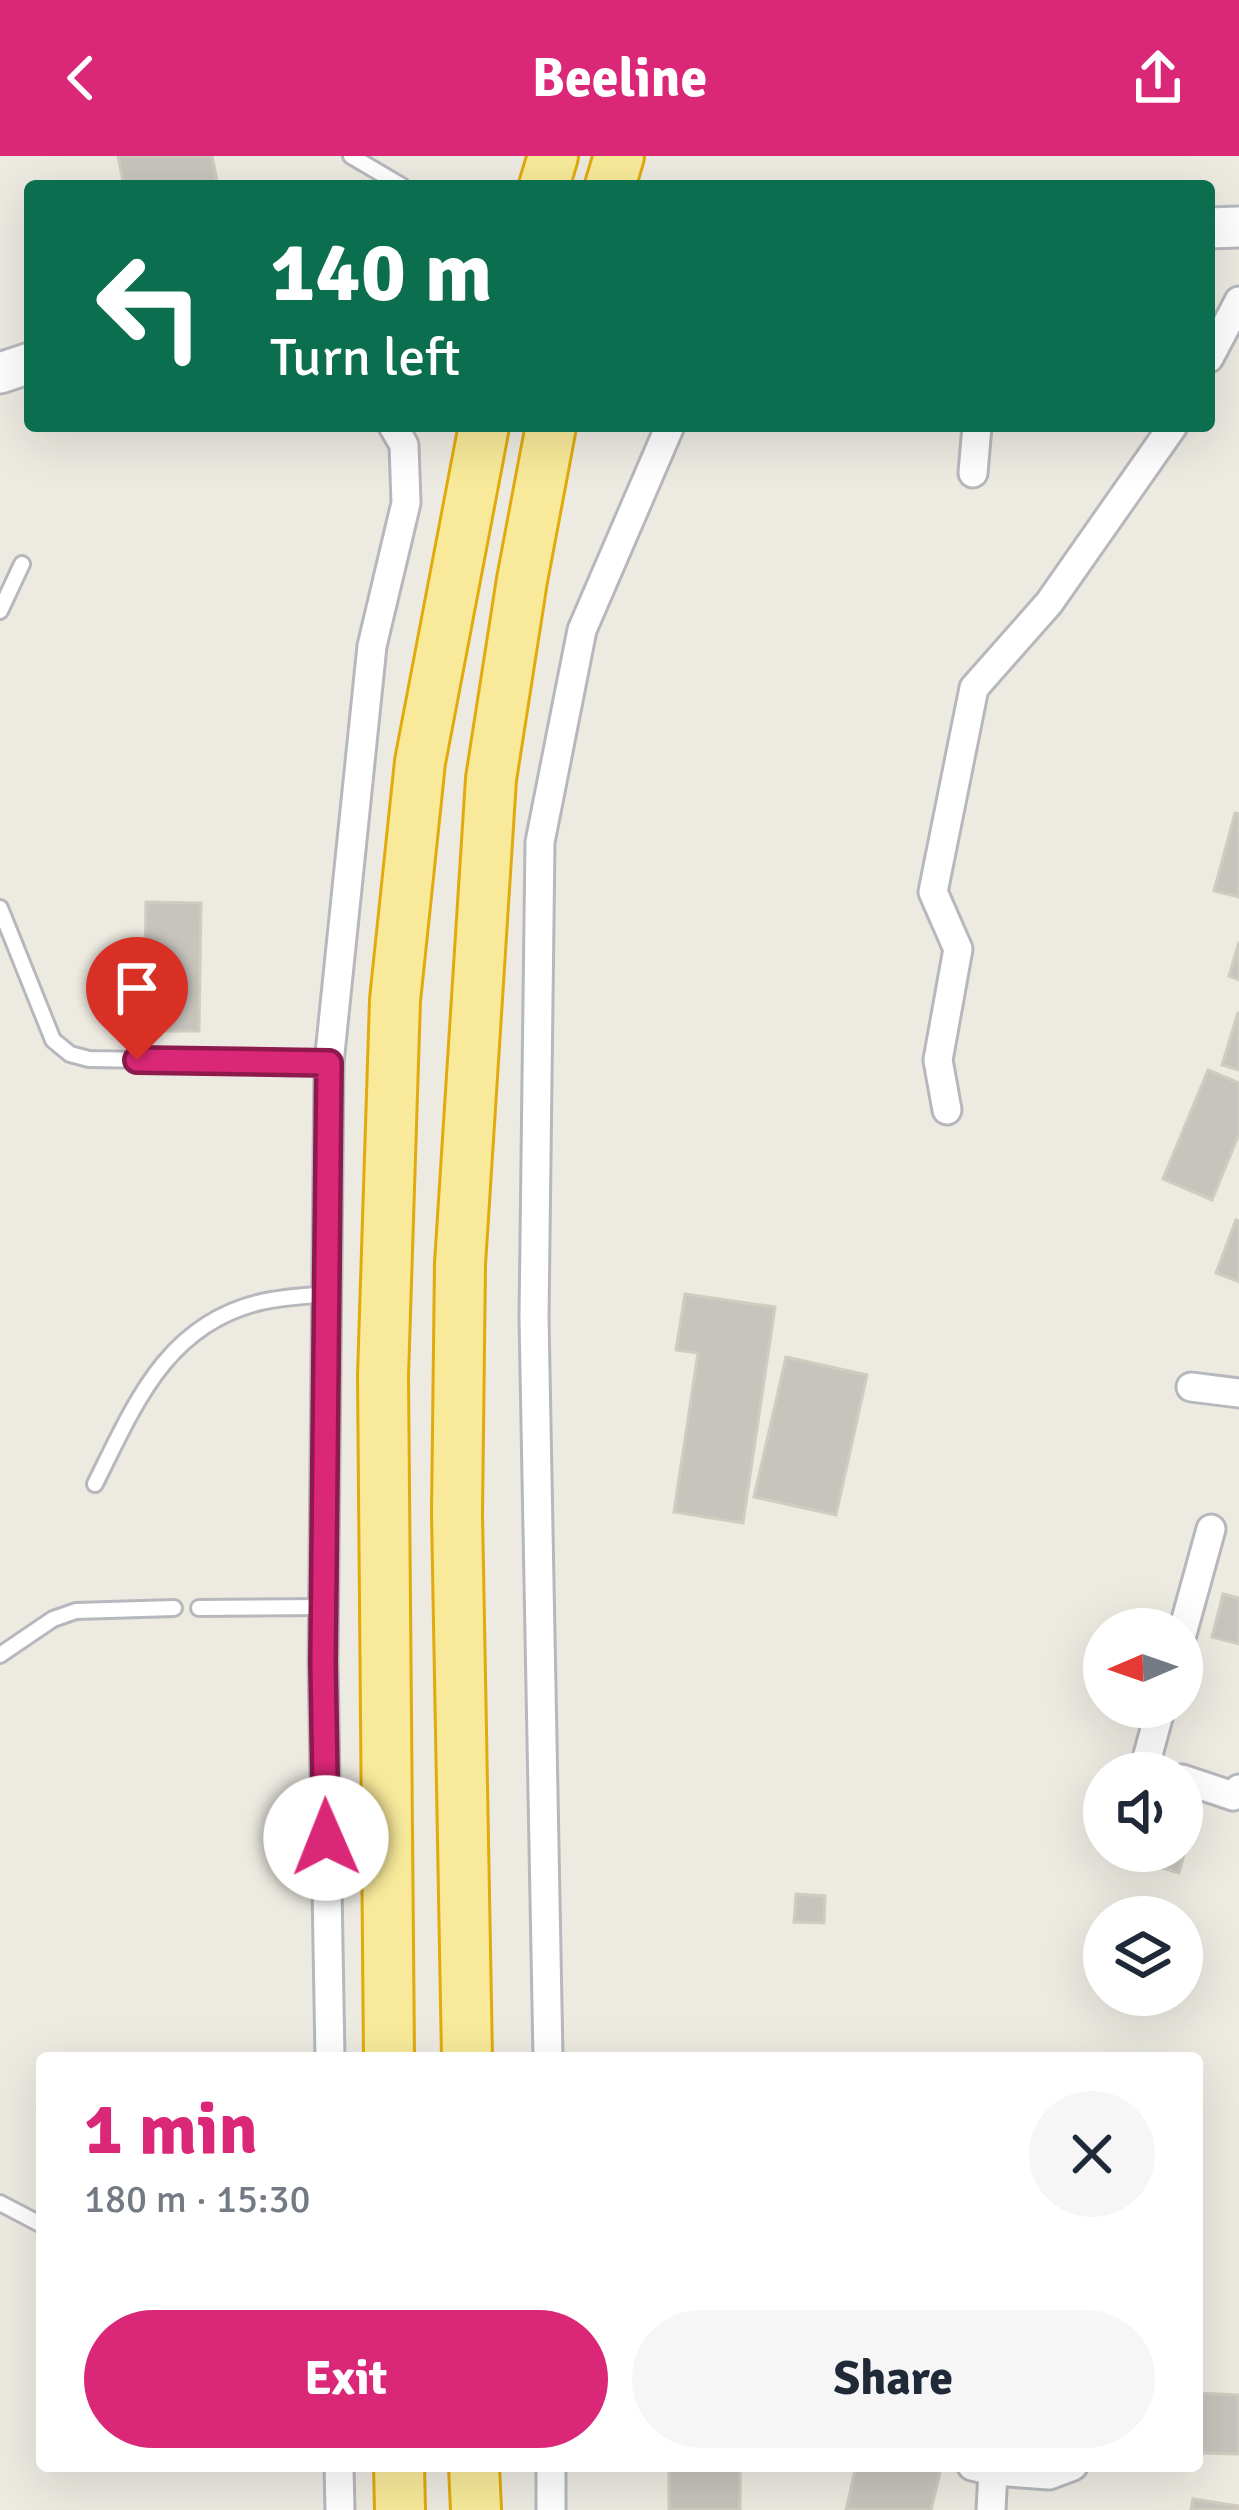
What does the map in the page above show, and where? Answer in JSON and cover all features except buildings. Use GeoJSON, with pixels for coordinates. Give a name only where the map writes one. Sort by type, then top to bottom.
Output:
{"type":"FeatureCollection","features":[{"type":"Feature","properties":{"kind":"highway"},"geometry":{"type":"LineString","coordinates":[[389,2052],[383,1376],[395,1000],[420,762],[483,432]]}},
{"type":"Feature","properties":{"kind":"highway"},"geometry":{"type":"LineString","coordinates":[[467,2052],[457,1514],[460,1264],[491,779],[550,432]]}},
{"type":"Feature","properties":{"kind":"highway"},"geometry":{"type":"LineString","coordinates":[[399,2472],[400,2510]]}},
{"type":"Feature","properties":{"kind":"highway"},"geometry":{"type":"LineString","coordinates":[[474,2472],[476,2510]]}},
{"type":"Feature","properties":{"kind":"street"},"geometry":{"type":"LineString","coordinates":[[1215,347],[1239,301]]}},
{"type":"Feature","properties":{"kind":"street"},"geometry":{"type":"LineString","coordinates":[[330,2052],[323,1607],[329,1063],[371,646],[406,503],[404,445],[396,432]]}},
{"type":"Feature","properties":{"kind":"street"},"geometry":{"type":"LineString","coordinates":[[548,2052],[534,1318],[540,842],[582,630],[667,432]]}},
{"type":"Feature","properties":{"kind":"street"},"geometry":{"type":"LineString","coordinates":[[973,473],[976,432]]}},
{"type":"Feature","properties":{"kind":"street"},"geometry":{"type":"LineString","coordinates":[[947,1110],[938,1060],[958,949],[934,892],[974,688],[1049,603],[1169,432]]}},
{"type":"Feature","properties":{"kind":"street"},"geometry":{"type":"LineString","coordinates":[[1191,1388],[1239,1393]]}},
{"type":"Feature","properties":{"kind":"street"},"geometry":{"type":"LineString","coordinates":[[1189,1608],[1211,1529]]}},
{"type":"Feature","properties":{"kind":"street"},"geometry":{"type":"LineString","coordinates":[[1203,1787],[1233,1796],[1239,1789]]}},
{"type":"Feature","properties":{"kind":"street"},"geometry":{"type":"LineString","coordinates":[[339,2472],[340,2510]]}},
{"type":"Feature","properties":{"kind":"street"},"geometry":{"type":"LineString","coordinates":[[551,2472],[551,2510]]}},
{"type":"Feature","properties":{"kind":"street"},"geometry":{"type":"LineString","coordinates":[[984,2472],[991,2510]]}},
{"type":"Feature","properties":{"kind":"street"},"geometry":{"type":"LineString","coordinates":[[1016,2472],[1057,2472]]}},
{"type":"Feature","properties":{"kind":"lane"},"geometry":{"type":"LineString","coordinates":[[351,156],[393,180]]}},
{"type":"Feature","properties":{"kind":"lane"},"geometry":{"type":"LineString","coordinates":[[0,611],[22,564]]}},
{"type":"Feature","properties":{"kind":"lane"},"geometry":{"type":"LineString","coordinates":[[0,908],[53,1040],[70,1054],[89,1060],[329,1063]]}},
{"type":"Feature","properties":{"kind":"lane"},"geometry":{"type":"LineString","coordinates":[[95,1484],[146,1384],[180,1343],[216,1320],[259,1302],[327,1294]]}},
{"type":"Feature","properties":{"kind":"lane"},"geometry":{"type":"LineString","coordinates":[[199,1609],[323,1607]]}},
{"type":"Feature","properties":{"kind":"lane"},"geometry":{"type":"LineString","coordinates":[[0,1655],[53,1618],[76,1611],[174,1608]]}},
{"type":"Feature","properties":{"kind":"lane"},"geometry":{"type":"LineString","coordinates":[[0,2203],[36,2222]]}},
{"type":"Feature","properties":{"kind":"route"},"geometry":{"type":"LineString","coordinates":[[137,1060],[329,1063],[323,1662],[326,1838]]}}]}
